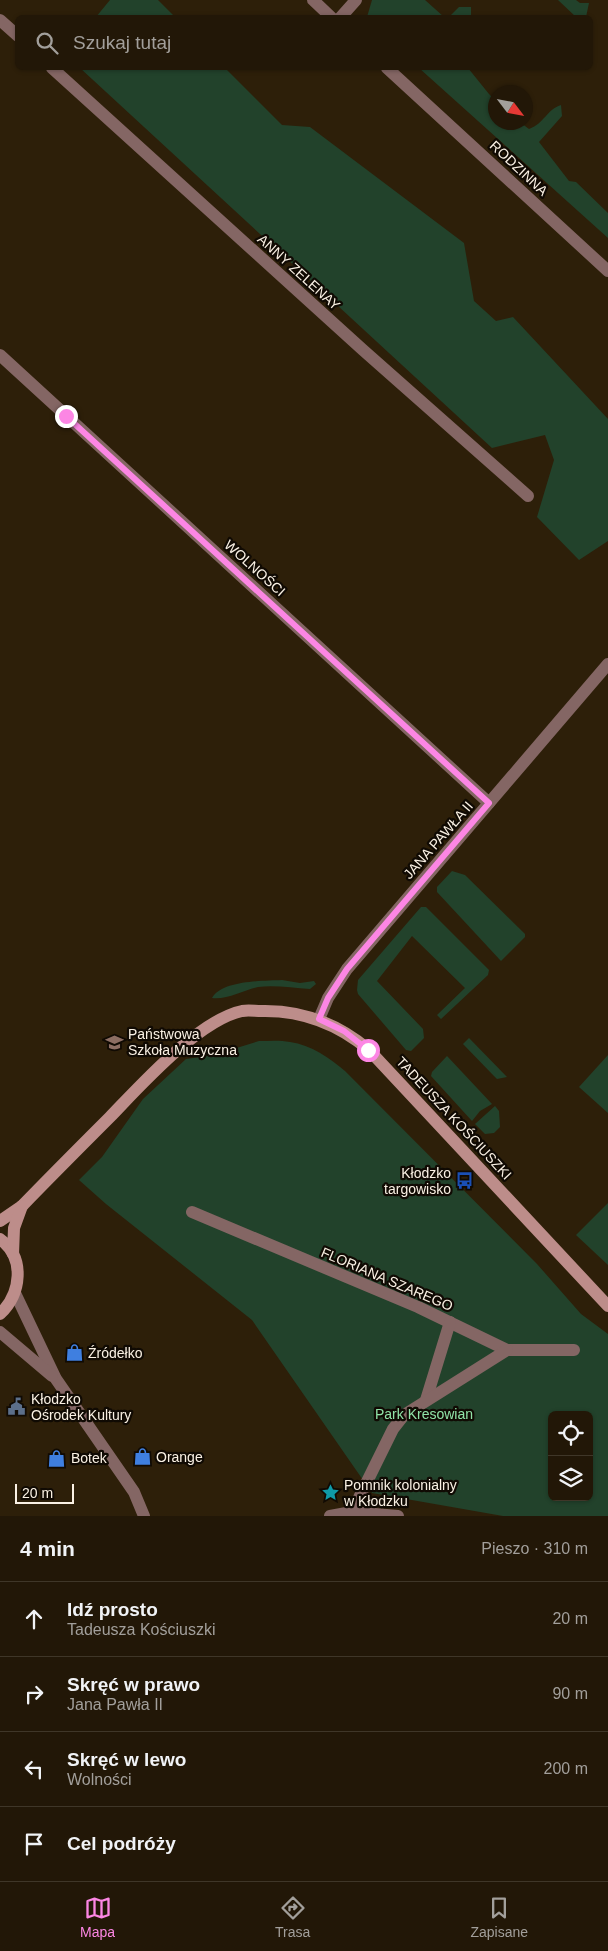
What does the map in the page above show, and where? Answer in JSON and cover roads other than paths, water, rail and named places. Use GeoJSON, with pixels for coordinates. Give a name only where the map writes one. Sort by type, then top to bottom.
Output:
{"type":"FeatureCollection","features":[{"type":"Feature","properties":{"kind":"street"},"geometry":{"type":"LineString","coordinates":[[313,0],[329,15]]}},
{"type":"Feature","properties":{"kind":"street"},"geometry":{"type":"LineString","coordinates":[[343,15],[356,0]]}},
{"type":"Feature","properties":{"kind":"street"},"geometry":{"type":"LineString","coordinates":[[0,20],[15,33]]}},
{"type":"Feature","properties":{"kind":"street","name":"ANNY ZELENAY"},"geometry":{"type":"LineString","coordinates":[[54,70],[356,344],[528,496]]}},
{"type":"Feature","properties":{"kind":"street","name":"RODZINNA"},"geometry":{"type":"LineString","coordinates":[[389,70],[608,271]]}},
{"type":"Feature","properties":{"kind":"street","name":"WOLNOŚCI"},"geometry":{"type":"LineString","coordinates":[[0,355],[489,803]]}},
{"type":"Feature","properties":{"kind":"street","name":"JANA PAWŁA II"},"geometry":{"type":"LineString","coordinates":[[319,1019],[328,998],[347,969],[608,664]]}},
{"type":"Feature","properties":{"kind":"street","name":"TADEUSZA KOŚCIUSZKI"},"geometry":{"type":"LineString","coordinates":[[0,1221],[22,1206],[158,1068],[204,1030],[227,1017],[243,1011],[277,1011],[319,1019],[344,1031],[368,1050],[608,1306]]}},
{"type":"Feature","properties":{"kind":"street","name":"TADEUSZA KOŚCIUSZKI"},"geometry":{"type":"LineString","coordinates":[[15,1293],[18,1274],[13,1254],[14,1228],[22,1206]]}},
{"type":"Feature","properties":{"kind":"street","name":"FLORIANA SZAREGO"},"geometry":{"type":"LineString","coordinates":[[192,1212],[418,1307],[507,1350],[574,1350]]}},
{"type":"Feature","properties":{"kind":"street"},"geometry":{"type":"LineString","coordinates":[[0,1239],[13,1254]]}},
{"type":"Feature","properties":{"kind":"street"},"geometry":{"type":"LineString","coordinates":[[0,1314],[7,1308],[15,1293]]}},
{"type":"Feature","properties":{"kind":"street"},"geometry":{"type":"LineString","coordinates":[[15,1293],[56,1379],[134,1492],[144,1516]]}},
{"type":"Feature","properties":{"kind":"street"},"geometry":{"type":"LineString","coordinates":[[426,1400],[450,1322]]}},
{"type":"Feature","properties":{"kind":"street"},"geometry":{"type":"LineString","coordinates":[[0,1332],[56,1379]]}},
{"type":"Feature","properties":{"kind":"street"},"geometry":{"type":"LineString","coordinates":[[352,1512],[393,1429],[404,1415],[507,1350]]}},
{"type":"Feature","properties":{"kind":"street"},"geometry":{"type":"LineString","coordinates":[[330,1516],[352,1512],[398,1516]]}},
{"type":"Feature","properties":{"kind":"place","name":"Państwowa Szkoła Muzyczna"},"geometry":{"type":"Point","coordinates":[114,1042]}},
{"type":"Feature","properties":{"kind":"place","name":"Kłodzko targowisko"},"geometry":{"type":"Point","coordinates":[465,1181]}},
{"type":"Feature","properties":{"kind":"place","name":"Źródełko"},"geometry":{"type":"Point","coordinates":[74,1353]}},
{"type":"Feature","properties":{"kind":"place","name":"Kłodzko Ośrodek Kultury"},"geometry":{"type":"Point","coordinates":[17,1407]}},
{"type":"Feature","properties":{"kind":"place","name":"Orange"},"geometry":{"type":"Point","coordinates":[142,1457]}},
{"type":"Feature","properties":{"kind":"place","name":"Botek"},"geometry":{"type":"Point","coordinates":[57,1458]}},
{"type":"Feature","properties":{"kind":"place","name":"Pomnik kolonialny w Kłodzku"},"geometry":{"type":"Point","coordinates":[330,1493]}},
{"type":"Feature","properties":{"kind":"park label","name":"Park Kresowian"},"geometry":{"type":"Point","coordinates":[424,1414]}}]}
